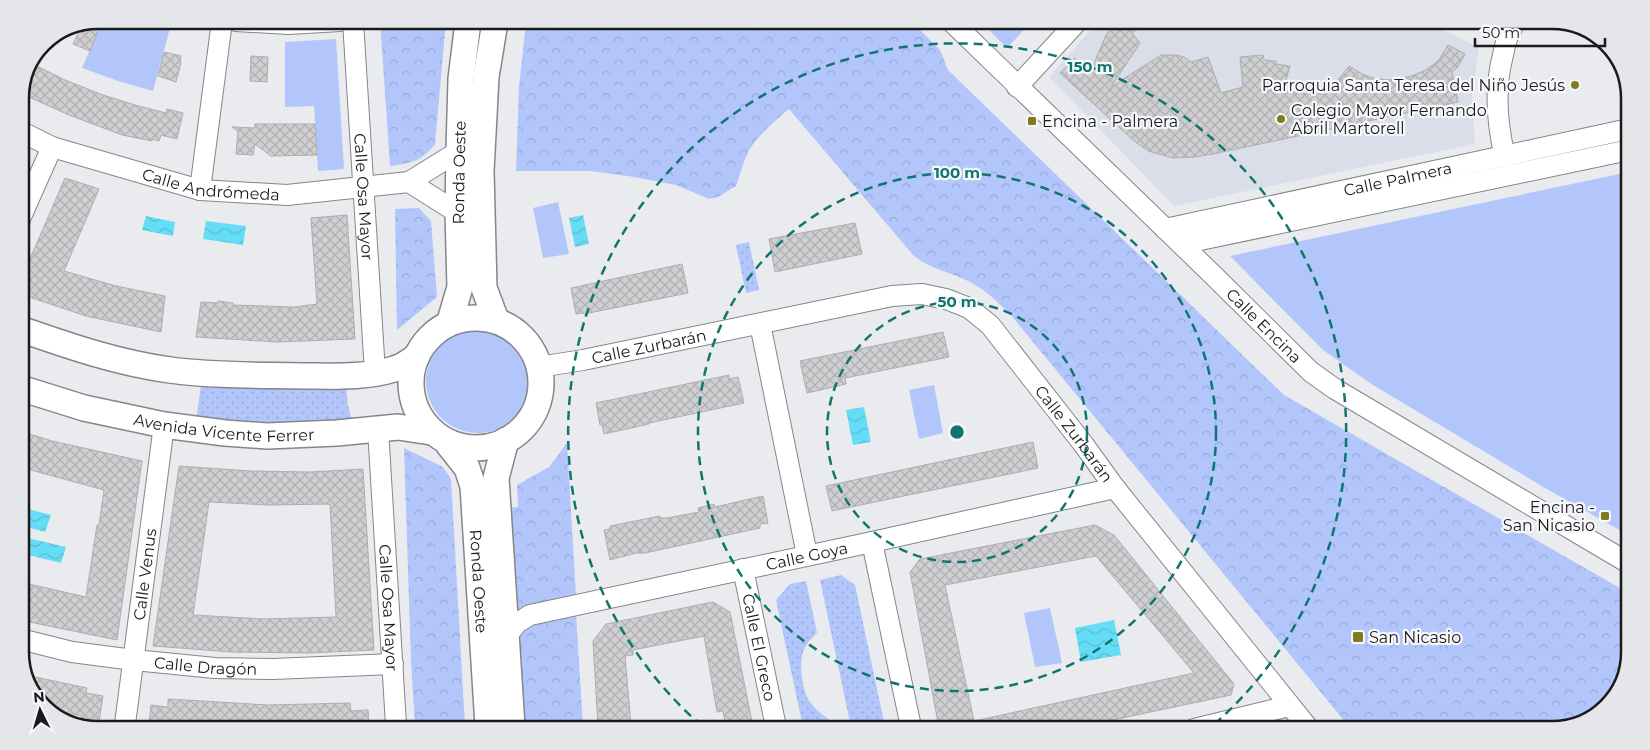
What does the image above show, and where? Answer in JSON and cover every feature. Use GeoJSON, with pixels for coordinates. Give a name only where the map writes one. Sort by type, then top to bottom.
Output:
{"type":"FeatureCollection","features":[{"type":"Feature","properties":{"kind":"main road","name":"Ronda Oeste"},"geometry":{"type":"LineString","coordinates":[[450,322],[460,287],[459,151],[461,79],[467,29]]}},
{"type":"Feature","properties":{"kind":"main road","name":"Ronda Oeste"},"geometry":{"type":"LineString","coordinates":[[494,29],[486,77],[482,171],[484,288],[496,320]]}},
{"type":"Feature","properties":{"kind":"main road"},"geometry":{"type":"LineString","coordinates":[[473,317],[496,320],[511,327],[524,338],[533,352],[539,367],[540,392],[532,416],[516,435],[493,447],[470,449],[440,438],[418,415],[410,393],[412,370],[417,356],[432,337],[450,322],[473,317]]}},
{"type":"Feature","properties":{"kind":"main road"},"geometry":{"type":"LineString","coordinates":[[29,332],[81,350],[125,362],[195,373],[266,376],[341,376],[395,369],[417,356]]}},
{"type":"Feature","properties":{"kind":"main road","name":"Avenida Vicente Ferrer"},"geometry":{"type":"LineString","coordinates":[[29,391],[84,408],[164,425],[226,433],[268,436],[409,428],[440,438]]}},
{"type":"Feature","properties":{"kind":"main road","name":"Ronda Oeste"},"geometry":{"type":"LineString","coordinates":[[440,438],[467,468],[473,486],[488,721]]}},
{"type":"Feature","properties":{"kind":"main road","name":"Ronda Oeste"},"geometry":{"type":"LineString","coordinates":[[506,440],[496,478],[512,721]]}},
{"type":"Feature","properties":{"kind":"street"},"geometry":{"type":"LineString","coordinates":[[200,190],[221,29]]}},
{"type":"Feature","properties":{"kind":"street","name":"Calle Osa Mayor"},"geometry":{"type":"LineString","coordinates":[[353,29],[375,373]]}},
{"type":"Feature","properties":{"kind":"street","name":"Calle Encina"},"geometry":{"type":"LineString","coordinates":[[958,29],[1311,372],[1335,389],[1621,559]]}},
{"type":"Feature","properties":{"kind":"street"},"geometry":{"type":"LineString","coordinates":[[1017,86],[1070,29]]}},
{"type":"Feature","properties":{"kind":"street"},"geometry":{"type":"LineString","coordinates":[[1504,29],[1497,93],[1505,157]]}},
{"type":"Feature","properties":{"kind":"street","name":"Calle Palmera"},"geometry":{"type":"LineString","coordinates":[[1165,229],[1621,132]]}},
{"type":"Feature","properties":{"kind":"street","name":"Calle Andrómeda"},"geometry":{"type":"LineString","coordinates":[[29,136],[52,147],[200,190],[287,195],[409,182],[459,151]]}},
{"type":"Feature","properties":{"kind":"street"},"geometry":{"type":"LineString","coordinates":[[29,199],[52,147]]}},
{"type":"Feature","properties":{"kind":"street","name":"Calle Palmera"},"geometry":{"type":"LineString","coordinates":[[1181,244],[1621,152]]}},
{"type":"Feature","properties":{"kind":"street"},"geometry":{"type":"LineString","coordinates":[[409,182],[458,213]]}},
{"type":"Feature","properties":{"kind":"street","name":"Calle Zurbarán"},"geometry":{"type":"LineString","coordinates":[[539,367],[892,296],[922,294],[969,308],[990,325],[1084,445],[1115,488],[1301,721]]}},
{"type":"Feature","properties":{"kind":"street"},"geometry":{"type":"LineString","coordinates":[[760,324],[807,555]]}},
{"type":"Feature","properties":{"kind":"street","name":"Calle Venus"},"geometry":{"type":"LineString","coordinates":[[125,721],[164,425]]}},
{"type":"Feature","properties":{"kind":"street","name":"Calle Osa Mayor"},"geometry":{"type":"LineString","coordinates":[[378,429],[396,721]]}},
{"type":"Feature","properties":{"kind":"street","name":"Calle Goya"},"geometry":{"type":"LineString","coordinates":[[506,637],[518,623],[530,615],[1115,488]]}},
{"type":"Feature","properties":{"kind":"street"},"geometry":{"type":"LineString","coordinates":[[872,542],[910,721]]}},
{"type":"Feature","properties":{"kind":"street","name":"Calle El Greco"},"geometry":{"type":"LineString","coordinates":[[742,569],[775,721]]}},
{"type":"Feature","properties":{"kind":"street","name":"Calle Dragón"},"geometry":{"type":"LineString","coordinates":[[29,641],[72,652],[214,668],[273,669],[393,664]]}},
{"type":"Feature","properties":{"kind":"street"},"geometry":{"type":"LineString","coordinates":[[1224,721],[1289,706]]}},
{"type":"Feature","properties":{"kind":"shaded area","name":"Colegio Mayor Fernando Abril Martorell"},"geometry":{"type":"Polygon","coordinates":[[[1092,29],[1442,29],[1479,48],[1472,94],[1475,144],[1174,206],[1049,77],[1092,29]]]}},
{"type":"Feature","properties":{"kind":"green space"},"geometry":{"type":"Polygon","coordinates":[[[99,29],[170,29],[153,91],[82,68],[99,29]]]}},
{"type":"Feature","properties":{"kind":"green space"},"geometry":{"type":"Polygon","coordinates":[[[381,29],[445,29],[435,144],[425,155],[415,161],[390,166],[381,29]]]}},
{"type":"Feature","properties":{"kind":"green space"},"geometry":{"type":"Polygon","coordinates":[[[525,29],[919,29],[940,50],[948,70],[1284,395],[1621,589],[1620,666],[1612,687],[1604,698],[1590,710],[1579,716],[1561,721],[1344,721],[1010,314],[976,285],[926,264],[913,255],[789,109],[756,140],[748,152],[736,186],[718,197],[709,199],[676,185],[628,176],[590,171],[516,171],[519,87],[525,29]]]}},
{"type":"Feature","properties":{"kind":"green space"},"geometry":{"type":"Polygon","coordinates":[[[991,29],[1024,29],[1007,48],[990,31],[991,29]]]}},
{"type":"Feature","properties":{"kind":"green space"},"geometry":{"type":"Polygon","coordinates":[[[336,39],[344,169],[318,171],[314,106],[285,107],[285,42],[336,39]]]}},
{"type":"Feature","properties":{"kind":"green space"},"geometry":{"type":"Polygon","coordinates":[[[1621,174],[1621,531],[1545,488],[1373,385],[1323,350],[1230,256],[1621,174]]]}},
{"type":"Feature","properties":{"kind":"green space"},"geometry":{"type":"Polygon","coordinates":[[[558,202],[569,254],[543,258],[533,208],[558,202]]]}},
{"type":"Feature","properties":{"kind":"green space"},"geometry":{"type":"Polygon","coordinates":[[[419,208],[431,221],[437,297],[397,330],[395,209],[419,208]]]}},
{"type":"Feature","properties":{"kind":"green space"},"geometry":{"type":"Polygon","coordinates":[[[749,242],[759,290],[746,293],[736,245],[749,242]]]}},
{"type":"Feature","properties":{"kind":"green space"},"geometry":{"type":"Polygon","coordinates":[[[478,329],[498,333],[515,344],[526,361],[530,381],[526,401],[515,418],[498,429],[478,433],[458,429],[441,418],[430,401],[426,381],[430,361],[441,344],[458,333],[478,329]]]}},
{"type":"Feature","properties":{"kind":"green space"},"geometry":{"type":"Polygon","coordinates":[[[201,385],[238,387],[346,386],[348,406],[353,424],[295,427],[196,422],[201,385]]]}},
{"type":"Feature","properties":{"kind":"green space"},"geometry":{"type":"Polygon","coordinates":[[[934,385],[943,433],[919,439],[909,390],[934,385]]]}},
{"type":"Feature","properties":{"kind":"green space"},"geometry":{"type":"Polygon","coordinates":[[[567,443],[576,596],[534,604],[513,616],[506,508],[518,507],[517,485],[549,467],[567,443]]]}},
{"type":"Feature","properties":{"kind":"green space"},"geometry":{"type":"Polygon","coordinates":[[[404,448],[443,467],[451,479],[465,721],[415,721],[404,448]]]}},
{"type":"Feature","properties":{"kind":"green space"},"geometry":{"type":"Polygon","coordinates":[[[841,575],[855,585],[884,721],[850,721],[820,580],[841,575]]]}},
{"type":"Feature","properties":{"kind":"green space"},"geometry":{"type":"Polygon","coordinates":[[[806,581],[817,633],[807,644],[803,652],[801,669],[803,682],[808,699],[817,710],[830,721],[802,721],[776,600],[790,584],[806,581]]]}},
{"type":"Feature","properties":{"kind":"green space"},"geometry":{"type":"Polygon","coordinates":[[[1050,608],[1062,663],[1035,667],[1024,613],[1050,608]]]}},
{"type":"Feature","properties":{"kind":"green space"},"geometry":{"type":"Polygon","coordinates":[[[576,614],[583,721],[519,721],[518,634],[533,623],[576,614]]]}},
{"type":"Feature","properties":{"kind":"water"},"geometry":{"type":"Polygon","coordinates":[[[583,215],[589,244],[575,247],[569,218],[583,215]]]}},
{"type":"Feature","properties":{"kind":"water"},"geometry":{"type":"Polygon","coordinates":[[[146,216],[175,222],[173,236],[142,230],[146,216]]]}},
{"type":"Feature","properties":{"kind":"water"},"geometry":{"type":"Polygon","coordinates":[[[206,221],[246,226],[243,245],[203,239],[206,221]]]}},
{"type":"Feature","properties":{"kind":"water"},"geometry":{"type":"Polygon","coordinates":[[[864,407],[871,442],[853,445],[846,410],[864,407]]]}},
{"type":"Feature","properties":{"kind":"water"},"geometry":{"type":"Polygon","coordinates":[[[29,509],[51,515],[45,532],[29,528],[29,509]]]}},
{"type":"Feature","properties":{"kind":"water"},"geometry":{"type":"Polygon","coordinates":[[[29,538],[66,547],[61,563],[29,555],[29,538]]]}},
{"type":"Feature","properties":{"kind":"water"},"geometry":{"type":"Polygon","coordinates":[[[1114,620],[1121,655],[1081,662],[1075,628],[1114,620]]]}},
{"type":"Feature","properties":{"kind":"building"},"geometry":{"type":"Polygon","coordinates":[[[99,29],[90,51],[73,44],[79,32],[99,29]]]}},
{"type":"Feature","properties":{"kind":"building"},"geometry":{"type":"Polygon","coordinates":[[[1111,29],[1138,29],[1132,33],[1140,43],[1111,87],[1161,55],[1176,55],[1184,57],[1191,62],[1208,57],[1221,93],[1243,87],[1240,57],[1263,55],[1264,60],[1276,61],[1276,64],[1290,66],[1283,90],[1307,94],[1327,94],[1349,66],[1362,74],[1376,79],[1394,80],[1426,70],[1439,60],[1448,45],[1465,54],[1457,68],[1452,72],[1458,102],[1213,154],[1173,158],[1148,151],[1133,140],[1060,73],[1075,58],[1090,73],[1106,35],[1111,29]]]}},
{"type":"Feature","properties":{"kind":"building"},"geometry":{"type":"Polygon","coordinates":[[[164,52],[181,56],[176,82],[158,76],[164,52]]]}},
{"type":"Feature","properties":{"kind":"building"},"geometry":{"type":"Polygon","coordinates":[[[251,56],[268,57],[267,82],[250,81],[251,56]]]}},
{"type":"Feature","properties":{"kind":"building"},"geometry":{"type":"Polygon","coordinates":[[[37,66],[65,80],[103,95],[166,113],[167,109],[183,113],[177,139],[161,135],[159,141],[122,135],[69,115],[29,97],[30,84],[37,66]]]}},
{"type":"Feature","properties":{"kind":"building"},"geometry":{"type":"Polygon","coordinates":[[[255,124],[315,124],[317,155],[271,156],[255,144],[253,155],[236,154],[238,131],[232,127],[255,128],[255,124]]]}},
{"type":"Feature","properties":{"kind":"building"},"geometry":{"type":"Polygon","coordinates":[[[65,178],[99,189],[64,271],[116,286],[165,296],[161,332],[86,316],[29,297],[29,261],[65,178]]]}},
{"type":"Feature","properties":{"kind":"building"},"geometry":{"type":"Polygon","coordinates":[[[347,215],[355,339],[277,342],[196,337],[201,302],[218,303],[218,301],[233,303],[233,305],[294,307],[317,304],[311,218],[347,215]]]}},
{"type":"Feature","properties":{"kind":"building"},"geometry":{"type":"Polygon","coordinates":[[[855,223],[862,254],[775,272],[769,239],[855,223]]]}},
{"type":"Feature","properties":{"kind":"building"},"geometry":{"type":"Polygon","coordinates":[[[682,264],[688,293],[576,314],[571,288],[682,264]]]}},
{"type":"Feature","properties":{"kind":"building"},"geometry":{"type":"Polygon","coordinates":[[[943,332],[949,357],[845,378],[846,384],[807,393],[800,361],[943,332]]]}},
{"type":"Feature","properties":{"kind":"building"},"geometry":{"type":"Polygon","coordinates":[[[729,375],[729,379],[738,377],[744,403],[604,434],[602,424],[600,425],[596,403],[729,375]]]}},
{"type":"Feature","properties":{"kind":"building"},"geometry":{"type":"Polygon","coordinates":[[[29,434],[52,441],[142,461],[117,640],[29,622],[29,584],[86,597],[104,490],[29,469],[29,434]]]}},
{"type":"Feature","properties":{"kind":"building"},"geometry":{"type":"Polygon","coordinates":[[[1033,442],[1038,468],[832,511],[826,486],[1033,442]]]}},
{"type":"Feature","properties":{"kind":"building"},"geometry":{"type":"Polygon","coordinates":[[[179,466],[250,471],[310,472],[363,469],[374,650],[308,653],[232,652],[153,646],[179,466]],[[209,502],[193,615],[264,619],[336,617],[330,504],[270,505],[209,502]]]}},
{"type":"Feature","properties":{"kind":"building"},"geometry":{"type":"Polygon","coordinates":[[[763,496],[768,523],[760,524],[760,528],[610,560],[604,530],[610,529],[610,526],[660,516],[660,518],[667,518],[699,512],[698,508],[714,504],[715,507],[763,496]]]}},
{"type":"Feature","properties":{"kind":"building"},"geometry":{"type":"Polygon","coordinates":[[[1095,525],[1114,535],[1234,684],[1231,695],[1108,721],[974,721],[938,721],[910,572],[920,559],[1095,525]],[[1096,556],[945,585],[974,721],[1194,673],[1096,556]]]}},
{"type":"Feature","properties":{"kind":"building"},"geometry":{"type":"Polygon","coordinates":[[[713,602],[730,612],[752,721],[725,721],[723,711],[717,712],[704,636],[633,650],[633,655],[625,656],[631,721],[598,721],[593,641],[606,624],[713,602]]]}},
{"type":"Feature","properties":{"kind":"building"},"geometry":{"type":"Polygon","coordinates":[[[33,677],[87,688],[86,693],[103,696],[99,721],[81,719],[82,716],[65,713],[65,685],[37,685],[33,677]]]}},
{"type":"Feature","properties":{"kind":"building"},"geometry":{"type":"Polygon","coordinates":[[[168,699],[268,705],[350,703],[351,711],[368,710],[369,721],[149,721],[151,705],[168,707],[168,699]]]}},
{"type":"Feature","properties":{"kind":"place","name":"Parroquia Santa Teresa del Niño Jesús"},"geometry":{"type":"Point","coordinates":[1575,85]}},
{"type":"Feature","properties":{"kind":"place","name":"Colegio Mayor Fernando Abril Martorell"},"geometry":{"type":"Point","coordinates":[1281,119]}},
{"type":"Feature","properties":{"kind":"place","name":"Encina - Palmera"},"geometry":{"type":"Point","coordinates":[1032,121]}},
{"type":"Feature","properties":{"kind":"place","name":"Encina - San Nicasio"},"geometry":{"type":"Point","coordinates":[1605,516]}},
{"type":"Feature","properties":{"kind":"place","name":"San Nicasio"},"geometry":{"type":"Point","coordinates":[1358,637]}}]}
